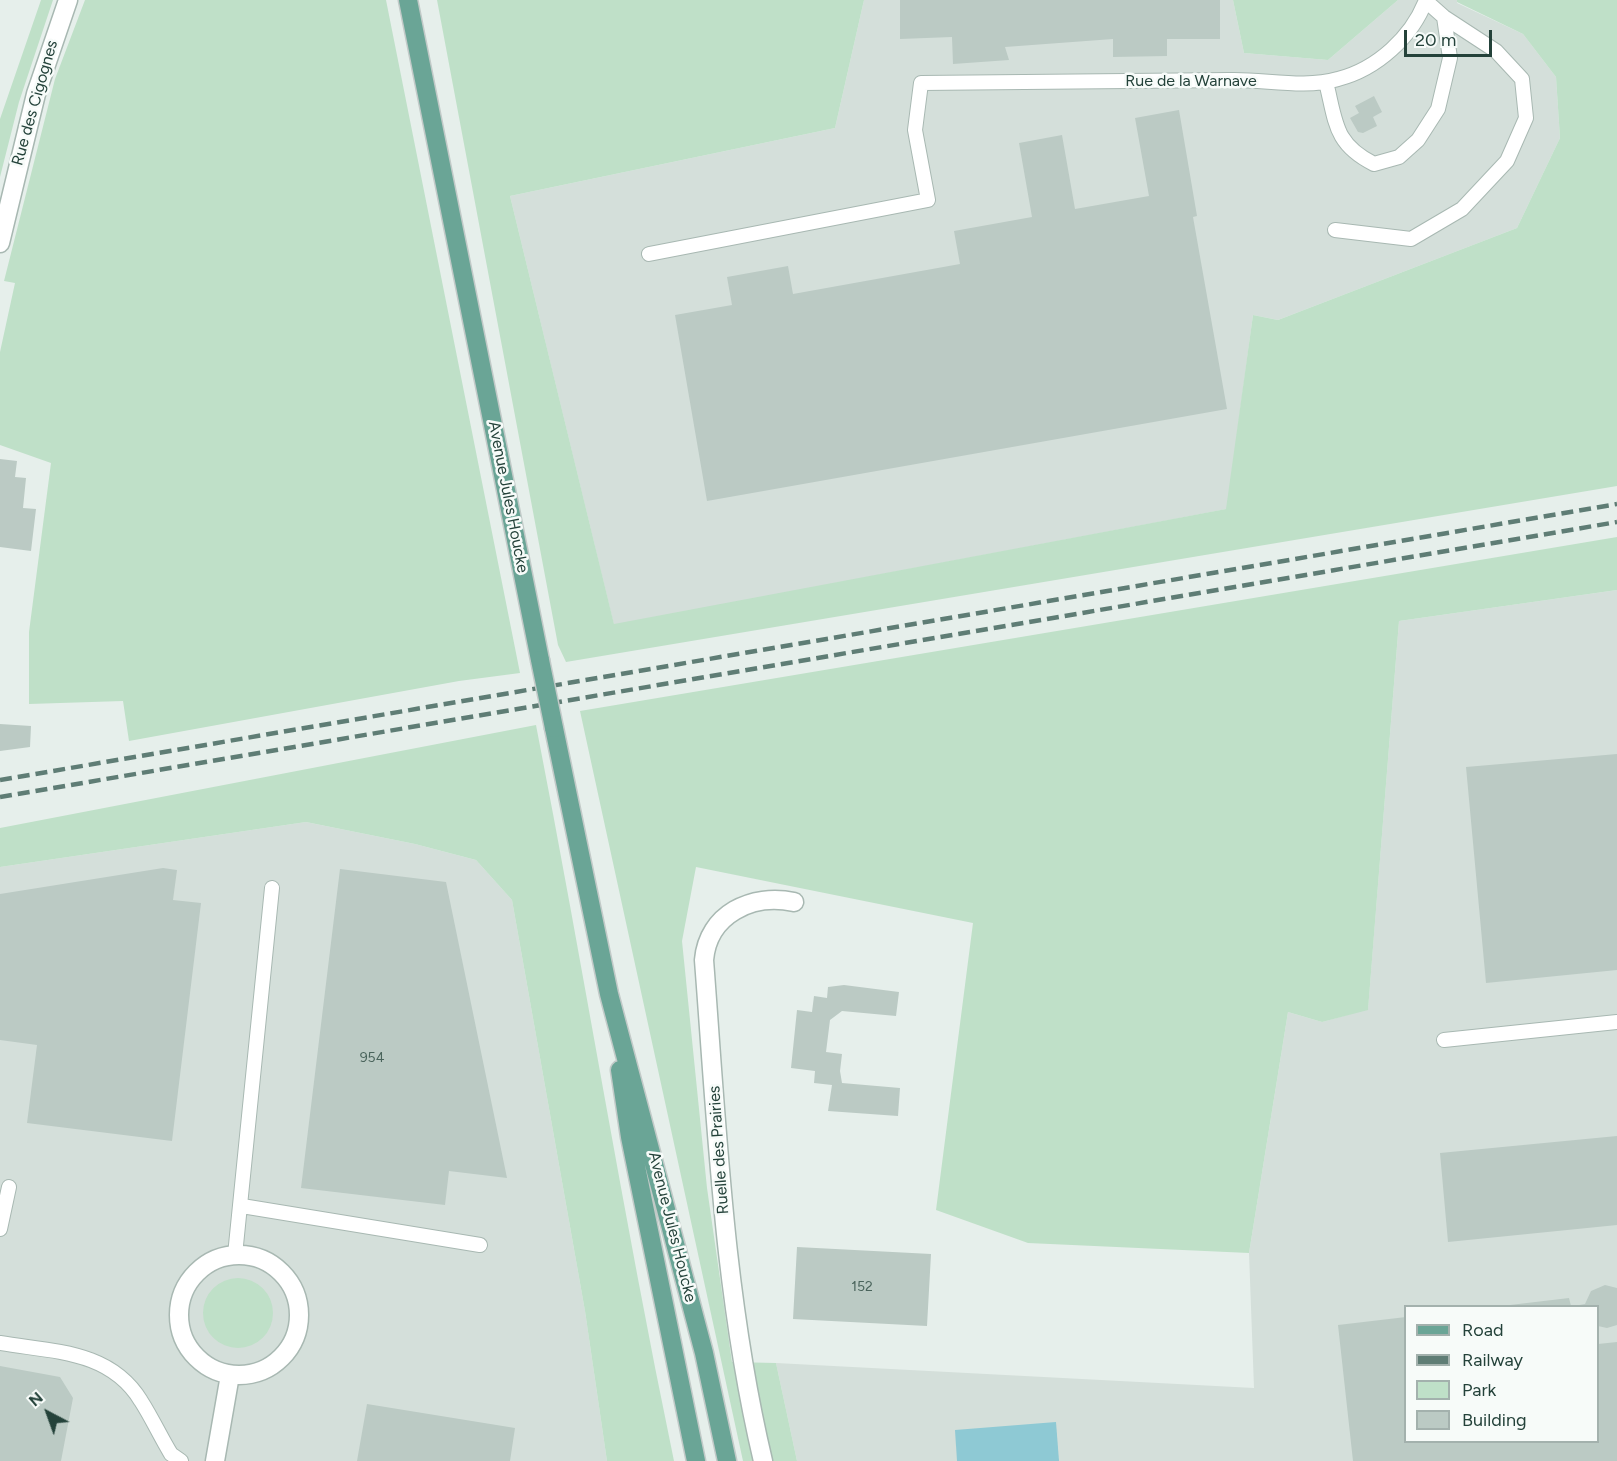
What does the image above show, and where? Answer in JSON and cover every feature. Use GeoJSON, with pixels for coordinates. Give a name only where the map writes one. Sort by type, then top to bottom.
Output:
{"type":"FeatureCollection","features":[{"type":"Feature","properties":{"kind":"main road","name":"Avenue Jules Houcke"},"geometry":{"type":"LineString","coordinates":[[408,0],[609,994],[701,1342],[727,1461]]}},
{"type":"Feature","properties":{"kind":"main road","name":"Avenue Jules Houcke"},"geometry":{"type":"LineString","coordinates":[[609,994],[630,1137],[696,1461]]}},
{"type":"Feature","properties":{"kind":"street","name":"Rue des Cigognes"},"geometry":{"type":"LineString","coordinates":[[0,243],[36,94],[68,0]]}},
{"type":"Feature","properties":{"kind":"street","name":"Ruelle des Prairies"},"geometry":{"type":"LineString","coordinates":[[763,1461],[749,1395],[725,1233],[704,960],[705,949],[716,926],[739,907],[766,899],[794,902]]}},
{"type":"Feature","properties":{"kind":"street"},"geometry":{"type":"LineString","coordinates":[[235,1255],[259,1258],[279,1270],[293,1289],[299,1312],[293,1341],[275,1364],[253,1373],[230,1375],[209,1367],[192,1353],[182,1334],[179,1312],[184,1291],[196,1273],[214,1260],[235,1255]]}},
{"type":"Feature","properties":{"kind":"street"},"geometry":{"type":"LineString","coordinates":[[215,1461],[230,1375]]}},
{"type":"Feature","properties":{"kind":"lane"},"geometry":{"type":"LineString","coordinates":[[1335,230],[1411,239],[1462,209],[1507,161],[1526,118],[1522,79],[1496,51],[1444,17],[1426,1]]}},
{"type":"Feature","properties":{"kind":"lane","name":"Rue de la Warnave"},"geometry":{"type":"LineString","coordinates":[[649,254],[928,200],[915,130],[921,83],[1245,79],[1326,82],[1356,73],[1388,52],[1413,25],[1426,1]]}},
{"type":"Feature","properties":{"kind":"lane"},"geometry":{"type":"LineString","coordinates":[[1326,82],[1340,137],[1355,155],[1374,164],[1399,157],[1418,140],[1438,109],[1450,58],[1444,17]]}},
{"type":"Feature","properties":{"kind":"lane"},"geometry":{"type":"LineString","coordinates":[[235,1255],[242,1206],[272,888]]}},
{"type":"Feature","properties":{"kind":"lane"},"geometry":{"type":"LineString","coordinates":[[1444,1040],[1617,1022]]}},
{"type":"Feature","properties":{"kind":"lane"},"geometry":{"type":"LineString","coordinates":[[0,1229],[9,1186]]}},
{"type":"Feature","properties":{"kind":"lane"},"geometry":{"type":"LineString","coordinates":[[242,1206],[480,1245]]}},
{"type":"Feature","properties":{"kind":"lane"},"geometry":{"type":"LineString","coordinates":[[0,1343],[93,1359],[108,1366],[132,1388],[171,1454],[181,1461]]}},
{"type":"Feature","properties":{"kind":"shaded area"},"geometry":{"type":"Polygon","coordinates":[[[864,0],[1233,0],[1244,53],[1328,60],[1398,0],[1457,0],[1457,3],[1523,34],[1556,77],[1560,138],[1517,228],[1278,320],[1253,315],[1227,509],[614,625],[510,196],[835,128],[864,0]]]}},
{"type":"Feature","properties":{"kind":"shaded area"},"geometry":{"type":"Polygon","coordinates":[[[1617,590],[1617,1461],[797,1461],[776,1363],[1254,1388],[1249,1253],[1288,1012],[1322,1022],[1368,1009],[1399,621],[1617,590]]]}},
{"type":"Feature","properties":{"kind":"shaded area"},"geometry":{"type":"Polygon","coordinates":[[[306,822],[415,844],[476,860],[512,900],[585,1311],[607,1461],[0,1461],[0,867],[306,822]]]}},
{"type":"Feature","properties":{"kind":"green space"},"geometry":{"type":"Polygon","coordinates":[[[41,0],[53,0],[19,102],[0,177],[0,119],[41,0]]]}},
{"type":"Feature","properties":{"kind":"green space"},"geometry":{"type":"Polygon","coordinates":[[[85,0],[386,0],[520,673],[459,681],[129,741],[123,701],[29,704],[29,632],[51,463],[0,445],[0,352],[15,283],[4,281],[55,79],[85,0]]]}},
{"type":"Feature","properties":{"kind":"green space"},"geometry":{"type":"Polygon","coordinates":[[[437,0],[864,0],[835,128],[510,196],[614,624],[1226,509],[1253,315],[1278,320],[1517,228],[1560,138],[1556,77],[1523,34],[1457,0],[1617,0],[1617,486],[566,662],[558,645],[437,0]]]}},
{"type":"Feature","properties":{"kind":"green space"},"geometry":{"type":"Polygon","coordinates":[[[1233,0],[1398,0],[1328,60],[1244,53],[1233,0]]]}},
{"type":"Feature","properties":{"kind":"green space"},"geometry":{"type":"Polygon","coordinates":[[[1617,537],[1617,590],[1399,621],[1368,1010],[1322,1022],[1288,1012],[1249,1253],[1028,1243],[936,1210],[973,923],[696,867],[682,941],[707,1188],[732,1362],[776,1363],[797,1461],[743,1461],[580,711],[1617,537]]]}},
{"type":"Feature","properties":{"kind":"green space"},"geometry":{"type":"Polygon","coordinates":[[[536,725],[674,1461],[607,1461],[585,1311],[512,900],[476,860],[415,844],[306,822],[0,867],[0,828],[536,725]]]}},
{"type":"Feature","properties":{"kind":"green space"},"geometry":{"type":"Polygon","coordinates":[[[231,1278],[245,1278],[258,1284],[267,1293],[273,1306],[271,1326],[263,1338],[245,1348],[231,1348],[218,1342],[209,1333],[203,1320],[203,1306],[209,1293],[218,1284],[231,1278]]]}},
{"type":"Feature","properties":{"kind":"water"},"geometry":{"type":"Polygon","coordinates":[[[1056,1422],[1059,1461],[957,1461],[955,1430],[1056,1422]]]}},
{"type":"Feature","properties":{"kind":"building"},"geometry":{"type":"Polygon","coordinates":[[[900,0],[1220,0],[1220,39],[1167,39],[1167,56],[1113,57],[1113,39],[1005,47],[1009,60],[953,64],[952,37],[900,39],[900,0]]]}},
{"type":"Feature","properties":{"kind":"building"},"geometry":{"type":"Polygon","coordinates":[[[1374,96],[1382,112],[1373,117],[1377,126],[1363,133],[1358,132],[1350,118],[1359,113],[1355,106],[1374,96]]]}},
{"type":"Feature","properties":{"kind":"building"},"geometry":{"type":"Polygon","coordinates":[[[1179,110],[1197,216],[1193,217],[1227,409],[707,501],[675,315],[732,305],[727,277],[788,266],[793,294],[960,264],[954,231],[1032,217],[1019,143],[1062,135],[1075,209],[1149,196],[1135,118],[1179,110]]]}},
{"type":"Feature","properties":{"kind":"building"},"geometry":{"type":"Polygon","coordinates":[[[0,459],[17,461],[15,477],[26,478],[23,508],[36,509],[31,551],[0,547],[0,459]]]}},
{"type":"Feature","properties":{"kind":"building"},"geometry":{"type":"Polygon","coordinates":[[[0,724],[31,726],[30,747],[0,751],[0,724]]]}},
{"type":"Feature","properties":{"kind":"building"},"geometry":{"type":"Polygon","coordinates":[[[1617,754],[1617,970],[1486,983],[1466,767],[1617,754]]]}},
{"type":"Feature","properties":{"kind":"building"},"geometry":{"type":"Polygon","coordinates":[[[163,868],[177,870],[173,900],[201,903],[172,1141],[27,1123],[37,1045],[0,1040],[0,894],[163,868]]]}},
{"type":"Feature","properties":{"kind":"building"},"geometry":{"type":"Polygon","coordinates":[[[340,869],[446,882],[507,1178],[449,1171],[445,1205],[301,1188],[340,869]]]}},
{"type":"Feature","properties":{"kind":"building"},"geometry":{"type":"Polygon","coordinates":[[[844,985],[899,992],[896,1016],[842,1011],[830,1020],[826,1052],[842,1054],[840,1071],[842,1083],[900,1088],[898,1116],[828,1111],[832,1085],[814,1083],[815,1071],[791,1068],[797,1010],[812,1012],[814,996],[827,998],[828,987],[844,985]]]}},
{"type":"Feature","properties":{"kind":"building"},"geometry":{"type":"Polygon","coordinates":[[[1617,1136],[1617,1225],[1448,1242],[1440,1153],[1617,1136]]]}},
{"type":"Feature","properties":{"kind":"building"},"geometry":{"type":"Polygon","coordinates":[[[797,1247],[931,1254],[927,1326],[793,1319],[797,1247]]]}},
{"type":"Feature","properties":{"kind":"building"},"geometry":{"type":"Polygon","coordinates":[[[1605,1285],[1617,1288],[1617,1325],[1607,1328],[1599,1326],[1599,1305],[1580,1305],[1585,1304],[1591,1291],[1605,1285]]]}},
{"type":"Feature","properties":{"kind":"building"},"geometry":{"type":"Polygon","coordinates":[[[1569,1298],[1571,1305],[1510,1305],[1569,1298]]]}},
{"type":"Feature","properties":{"kind":"building"},"geometry":{"type":"Polygon","coordinates":[[[1404,1317],[1404,1443],[1599,1443],[1599,1344],[1617,1342],[1617,1461],[1353,1461],[1338,1325],[1404,1317]]]}},
{"type":"Feature","properties":{"kind":"building"},"geometry":{"type":"Polygon","coordinates":[[[0,1366],[60,1377],[73,1398],[61,1461],[0,1461],[0,1366]]]}},
{"type":"Feature","properties":{"kind":"building"},"geometry":{"type":"Polygon","coordinates":[[[367,1404],[515,1428],[510,1461],[357,1461],[367,1404]]]}},
{"type":"Feature","properties":{"kind":"railway"},"geometry":{"type":"LineString","coordinates":[[0,780],[1617,504]]}},
{"type":"Feature","properties":{"kind":"railway"},"geometry":{"type":"LineString","coordinates":[[0,797],[1617,522]]}}]}
